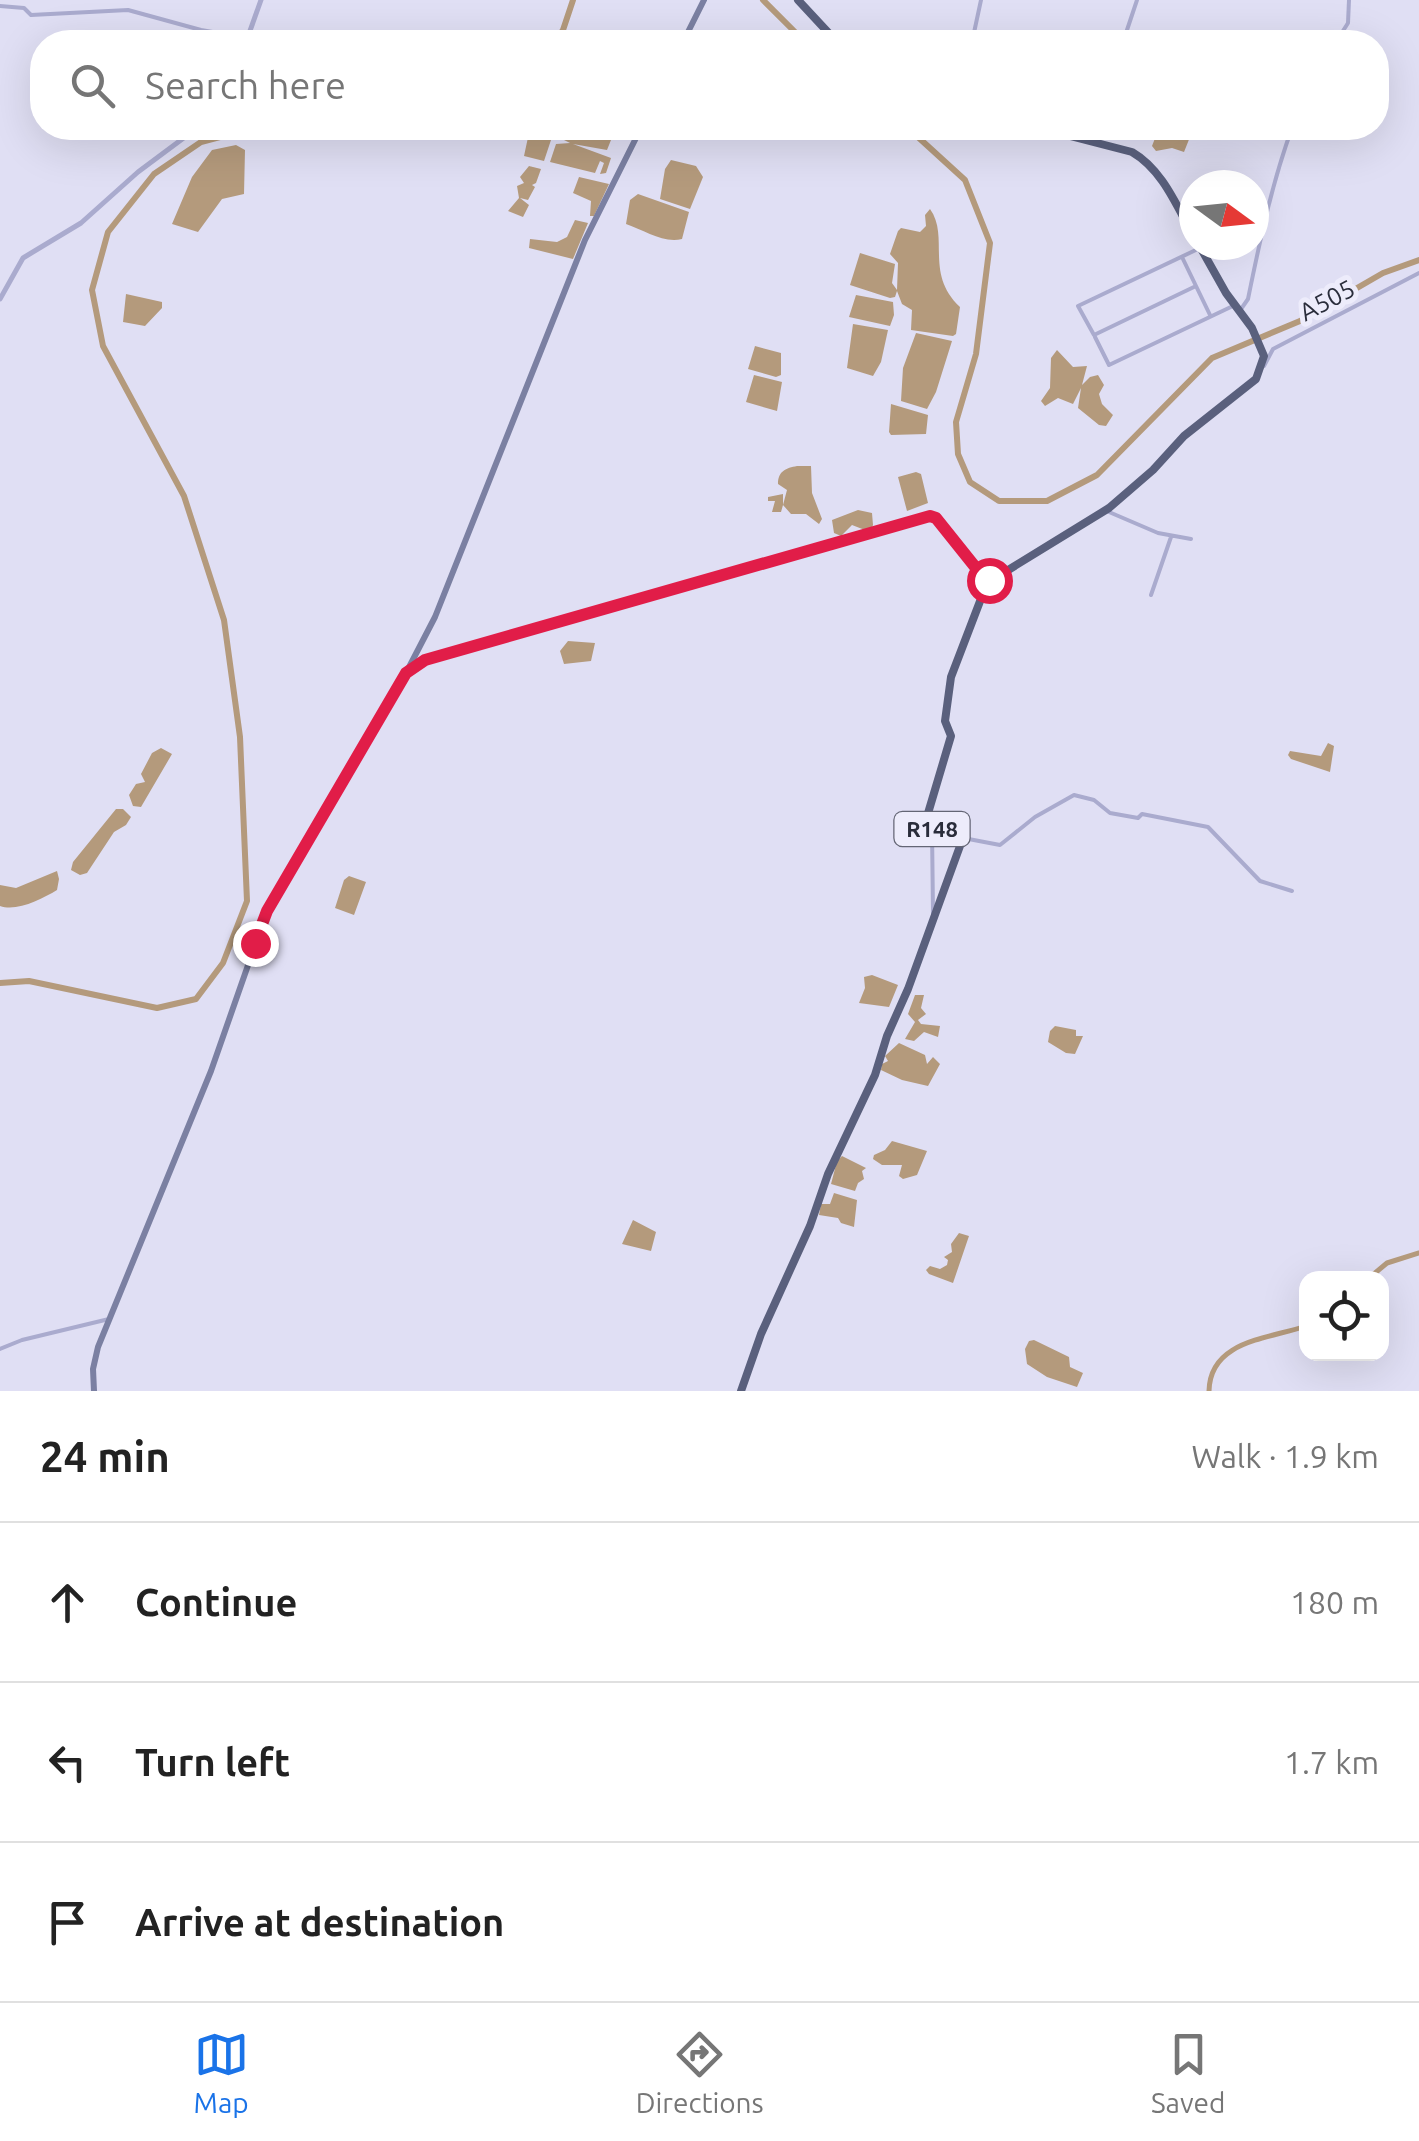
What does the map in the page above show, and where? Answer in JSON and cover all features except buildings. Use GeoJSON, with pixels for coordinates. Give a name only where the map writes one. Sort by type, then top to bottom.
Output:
{"type":"FeatureCollection","features":[{"type":"Feature","properties":{"kind":"main road"},"geometry":{"type":"LineString","coordinates":[[689,30],[704,0]]}},
{"type":"Feature","properties":{"kind":"main road"},"geometry":{"type":"LineString","coordinates":[[798,0],[826,30]]}},
{"type":"Feature","properties":{"kind":"main road"},"geometry":{"type":"LineString","coordinates":[[94,1391],[93,1370],[110,1319],[194,1116],[267,911],[406,673],[456,568],[585,240],[635,140]]}},
{"type":"Feature","properties":{"kind":"main road"},"geometry":{"type":"LineString","coordinates":[[1088,140],[1145,159],[1160,176],[1179,210]]}},
{"type":"Feature","properties":{"kind":"main road"},"geometry":{"type":"LineString","coordinates":[[406,673],[436,655],[930,516],[936,518],[988,581],[1105,510],[1142,480],[1184,436],[1256,379],[1264,356],[1252,328],[1208,260]]}},
{"type":"Feature","properties":{"kind":"main road","name":"R148"},"geometry":{"type":"LineString","coordinates":[[741,1391],[760,1334],[880,1062],[960,846],[952,836],[932,829],[926,820],[950,736],[945,721],[952,676],[988,581]]}},
{"type":"Feature","properties":{"kind":"street"},"geometry":{"type":"LineString","coordinates":[[250,30],[261,0]]}},
{"type":"Feature","properties":{"kind":"street"},"geometry":{"type":"LineString","coordinates":[[974,30],[980,0]]}},
{"type":"Feature","properties":{"kind":"street"},"geometry":{"type":"LineString","coordinates":[[1127,30],[1137,0]]}},
{"type":"Feature","properties":{"kind":"street"},"geometry":{"type":"LineString","coordinates":[[1344,30],[1348,23],[1349,0]]}},
{"type":"Feature","properties":{"kind":"street"},"geometry":{"type":"LineString","coordinates":[[0,6],[24,8],[31,16],[128,10],[200,30]]}},
{"type":"Feature","properties":{"kind":"street"},"geometry":{"type":"LineString","coordinates":[[0,299],[23,258],[81,223],[127,180],[181,140]]}},
{"type":"Feature","properties":{"kind":"street"},"geometry":{"type":"LineString","coordinates":[[1179,258],[1078,306],[1109,365],[1210,315],[1237,309],[1248,299],[1269,201],[1278,177],[1276,170],[1287,140]]}},
{"type":"Feature","properties":{"kind":"street"},"geometry":{"type":"LineString","coordinates":[[1183,260],[1210,315]]}},
{"type":"Feature","properties":{"kind":"street","name":"A505"},"geometry":{"type":"LineString","coordinates":[[1261,370],[1273,349],[1419,273]]}},
{"type":"Feature","properties":{"kind":"street"},"geometry":{"type":"LineString","coordinates":[[1094,335],[1196,286]]}},
{"type":"Feature","properties":{"kind":"street"},"geometry":{"type":"LineString","coordinates":[[1105,510],[1171,536],[1191,539]]}},
{"type":"Feature","properties":{"kind":"street"},"geometry":{"type":"LineString","coordinates":[[1151,595],[1171,536]]}},
{"type":"Feature","properties":{"kind":"street"},"geometry":{"type":"LineString","coordinates":[[952,836],[1000,845],[1067,797],[1083,796],[1119,815],[1138,818],[1142,814],[1208,828],[1260,881],[1292,891]]}},
{"type":"Feature","properties":{"kind":"street"},"geometry":{"type":"LineString","coordinates":[[932,829],[933,919]]}},
{"type":"Feature","properties":{"kind":"street"},"geometry":{"type":"LineString","coordinates":[[0,1349],[110,1319]]}},
{"type":"Feature","properties":{"kind":"shaded area"},"geometry":{"type":"Polygon","coordinates":[[[527,140],[551,140],[544,161],[524,156],[527,140]]]}},
{"type":"Feature","properties":{"kind":"shaded area"},"geometry":{"type":"Polygon","coordinates":[[[564,140],[611,140],[607,150],[573,144],[611,158],[606,173],[600,174],[604,163],[600,161],[595,173],[550,162],[556,144],[570,143],[564,140]]]}},
{"type":"Feature","properties":{"kind":"shaded area"},"geometry":{"type":"Polygon","coordinates":[[[1154,140],[1189,140],[1184,152],[1172,148],[1156,151],[1152,146],[1154,140]]]}},
{"type":"Feature","properties":{"kind":"shaded area"},"geometry":{"type":"Polygon","coordinates":[[[236,145],[245,150],[244,194],[222,199],[198,232],[172,224],[192,177],[212,150],[236,145]]]}},
{"type":"Feature","properties":{"kind":"shaded area"},"geometry":{"type":"Polygon","coordinates":[[[671,160],[696,166],[703,177],[690,209],[660,199],[665,169],[671,160]]]}},
{"type":"Feature","properties":{"kind":"shaded area"},"geometry":{"type":"Polygon","coordinates":[[[529,166],[541,169],[528,200],[520,198],[529,205],[523,217],[508,211],[519,198],[517,186],[524,183],[520,177],[529,166]]]}},
{"type":"Feature","properties":{"kind":"shaded area"},"geometry":{"type":"Polygon","coordinates":[[[579,177],[609,184],[594,216],[590,216],[591,201],[573,193],[579,177]]]}},
{"type":"Feature","properties":{"kind":"shaded area"},"geometry":{"type":"Polygon","coordinates":[[[638,194],[689,212],[682,239],[661,238],[626,224],[630,200],[638,194]]]}},
{"type":"Feature","properties":{"kind":"shaded area"},"geometry":{"type":"Polygon","coordinates":[[[930,209],[938,231],[943,281],[960,307],[953,336],[911,330],[912,310],[902,304],[897,291],[890,298],[850,285],[860,253],[895,264],[892,283],[897,290],[898,263],[890,254],[898,231],[901,228],[920,232],[926,226],[925,215],[930,209]]]}},
{"type":"Feature","properties":{"kind":"shaded area"},"geometry":{"type":"Polygon","coordinates":[[[575,220],[588,223],[573,259],[529,248],[530,239],[557,242],[567,237],[575,220]]]}},
{"type":"Feature","properties":{"kind":"shaded area"},"geometry":{"type":"Polygon","coordinates":[[[126,294],[162,302],[162,308],[145,326],[123,322],[126,294]]]}},
{"type":"Feature","properties":{"kind":"shaded area"},"geometry":{"type":"Polygon","coordinates":[[[856,295],[893,302],[890,326],[849,317],[856,295]]]}},
{"type":"Feature","properties":{"kind":"shaded area"},"geometry":{"type":"Polygon","coordinates":[[[853,324],[888,330],[881,362],[873,376],[847,368],[853,324]]]}},
{"type":"Feature","properties":{"kind":"shaded area"},"geometry":{"type":"Polygon","coordinates":[[[916,333],[952,341],[927,409],[901,401],[903,368],[916,333]]]}},
{"type":"Feature","properties":{"kind":"shaded area"},"geometry":{"type":"Polygon","coordinates":[[[755,346],[781,353],[781,375],[748,369],[755,346]]]}},
{"type":"Feature","properties":{"kind":"shaded area"},"geometry":{"type":"Polygon","coordinates":[[[1057,350],[1073,367],[1087,366],[1082,385],[1098,375],[1104,385],[1099,394],[1102,404],[1113,415],[1106,426],[1078,408],[1081,388],[1073,404],[1058,398],[1045,406],[1041,401],[1050,388],[1051,358],[1057,350]]]}},
{"type":"Feature","properties":{"kind":"shaded area"},"geometry":{"type":"Polygon","coordinates":[[[754,375],[782,382],[777,411],[746,402],[754,375]]]}},
{"type":"Feature","properties":{"kind":"shaded area"},"geometry":{"type":"Polygon","coordinates":[[[891,404],[928,415],[926,434],[891,435],[891,404]]]}},
{"type":"Feature","properties":{"kind":"shaded area"},"geometry":{"type":"Polygon","coordinates":[[[811,466],[812,493],[822,519],[819,524],[806,514],[791,514],[783,505],[787,490],[778,484],[781,473],[793,467],[811,466]]]}},
{"type":"Feature","properties":{"kind":"shaded area"},"geometry":{"type":"Polygon","coordinates":[[[921,474],[928,503],[907,511],[898,477],[921,474]]]}},
{"type":"Feature","properties":{"kind":"shaded area"},"geometry":{"type":"Polygon","coordinates":[[[783,494],[781,512],[772,512],[775,501],[768,501],[768,497],[783,494]]]}},
{"type":"Feature","properties":{"kind":"shaded area"},"geometry":{"type":"Polygon","coordinates":[[[858,510],[872,513],[870,532],[852,525],[841,536],[834,533],[832,520],[858,510]]]}},
{"type":"Feature","properties":{"kind":"shaded area"},"geometry":{"type":"Polygon","coordinates":[[[568,641],[595,643],[591,661],[564,664],[560,651],[568,641]]]}},
{"type":"Feature","properties":{"kind":"shaded area"},"geometry":{"type":"Polygon","coordinates":[[[1328,743],[1334,746],[1330,772],[1288,755],[1290,751],[1321,756],[1328,743]]]}},
{"type":"Feature","properties":{"kind":"shaded area"},"geometry":{"type":"Polygon","coordinates":[[[161,748],[172,754],[141,807],[133,806],[129,795],[136,784],[145,782],[141,774],[152,753],[161,748]]]}},
{"type":"Feature","properties":{"kind":"shaded area"},"geometry":{"type":"Polygon","coordinates":[[[116,809],[123,809],[131,817],[126,825],[114,832],[87,873],[80,875],[71,870],[73,862],[116,809]]]}},
{"type":"Feature","properties":{"kind":"shaded area"},"geometry":{"type":"Polygon","coordinates":[[[57,871],[57,890],[22,906],[0,906],[0,885],[16,888],[57,871]]]}},
{"type":"Feature","properties":{"kind":"shaded area"},"geometry":{"type":"Polygon","coordinates":[[[349,876],[366,882],[354,915],[335,908],[349,876]]]}},
{"type":"Feature","properties":{"kind":"shaded area"},"geometry":{"type":"Polygon","coordinates":[[[872,975],[898,985],[889,1007],[859,1003],[865,988],[864,977],[872,975]]]}},
{"type":"Feature","properties":{"kind":"shaded area"},"geometry":{"type":"Polygon","coordinates":[[[915,995],[924,995],[921,1008],[926,1014],[918,1020],[921,1024],[940,1026],[938,1037],[924,1032],[914,1041],[905,1039],[915,1022],[908,1014],[915,995]]]}},
{"type":"Feature","properties":{"kind":"shaded area"},"geometry":{"type":"Polygon","coordinates":[[[1055,1026],[1076,1030],[1076,1036],[1083,1036],[1075,1054],[1048,1042],[1055,1026]]]}},
{"type":"Feature","properties":{"kind":"shaded area"},"geometry":{"type":"Polygon","coordinates":[[[899,1043],[925,1055],[927,1064],[933,1057],[940,1064],[928,1086],[881,1070],[888,1061],[885,1056],[899,1043]]]}},
{"type":"Feature","properties":{"kind":"shaded area"},"geometry":{"type":"Polygon","coordinates":[[[892,1141],[927,1151],[917,1175],[903,1179],[899,1176],[902,1165],[882,1165],[873,1159],[892,1141]]]}},
{"type":"Feature","properties":{"kind":"shaded area"},"geometry":{"type":"Polygon","coordinates":[[[842,1156],[866,1168],[855,1191],[831,1184],[842,1156]]]}},
{"type":"Feature","properties":{"kind":"shaded area"},"geometry":{"type":"Polygon","coordinates":[[[834,1193],[857,1200],[854,1227],[838,1218],[819,1215],[821,1204],[830,1204],[834,1193]]]}},
{"type":"Feature","properties":{"kind":"shaded area"},"geometry":{"type":"Polygon","coordinates":[[[633,1220],[656,1232],[651,1251],[622,1244],[633,1220]]]}},
{"type":"Feature","properties":{"kind":"shaded area"},"geometry":{"type":"Polygon","coordinates":[[[959,1233],[969,1236],[953,1283],[929,1274],[926,1270],[930,1266],[940,1269],[947,1265],[944,1257],[952,1252],[951,1244],[959,1233]]]}},
{"type":"Feature","properties":{"kind":"shaded area"},"geometry":{"type":"Polygon","coordinates":[[[1034,1340],[1069,1357],[1070,1367],[1083,1373],[1077,1387],[1047,1377],[1027,1364],[1025,1349],[1034,1340]]]}},
{"type":"Feature","properties":{"kind":"waterway"},"geometry":{"type":"LineString","coordinates":[[563,30],[573,0]]}},
{"type":"Feature","properties":{"kind":"waterway"},"geometry":{"type":"LineString","coordinates":[[763,0],[793,30]]}},
{"type":"Feature","properties":{"kind":"waterway"},"geometry":{"type":"LineString","coordinates":[[0,983],[29,981],[157,1008],[196,999],[223,963],[247,901],[240,737],[224,620],[184,496],[103,346],[92,290],[108,232],[154,174],[209,140]]}},
{"type":"Feature","properties":{"kind":"waterway"},"geometry":{"type":"LineString","coordinates":[[921,140],[965,180],[990,243],[976,354],[956,422],[958,454],[970,482],[999,501],[1047,501],[1097,475],[1212,358],[1300,321],[1383,273],[1419,260]]}},
{"type":"Feature","properties":{"kind":"waterway"},"geometry":{"type":"LineString","coordinates":[[1377,1271],[1387,1263],[1419,1253]]}},
{"type":"Feature","properties":{"kind":"waterway"},"geometry":{"type":"LineString","coordinates":[[1209,1391],[1212,1374],[1230,1351],[1299,1328]]}},
{"type":"Feature","properties":{"kind":"route"},"geometry":{"type":"LineString","coordinates":[[255,943],[267,911],[406,673],[425,660],[930,516],[936,518],[989,580]]}}]}
